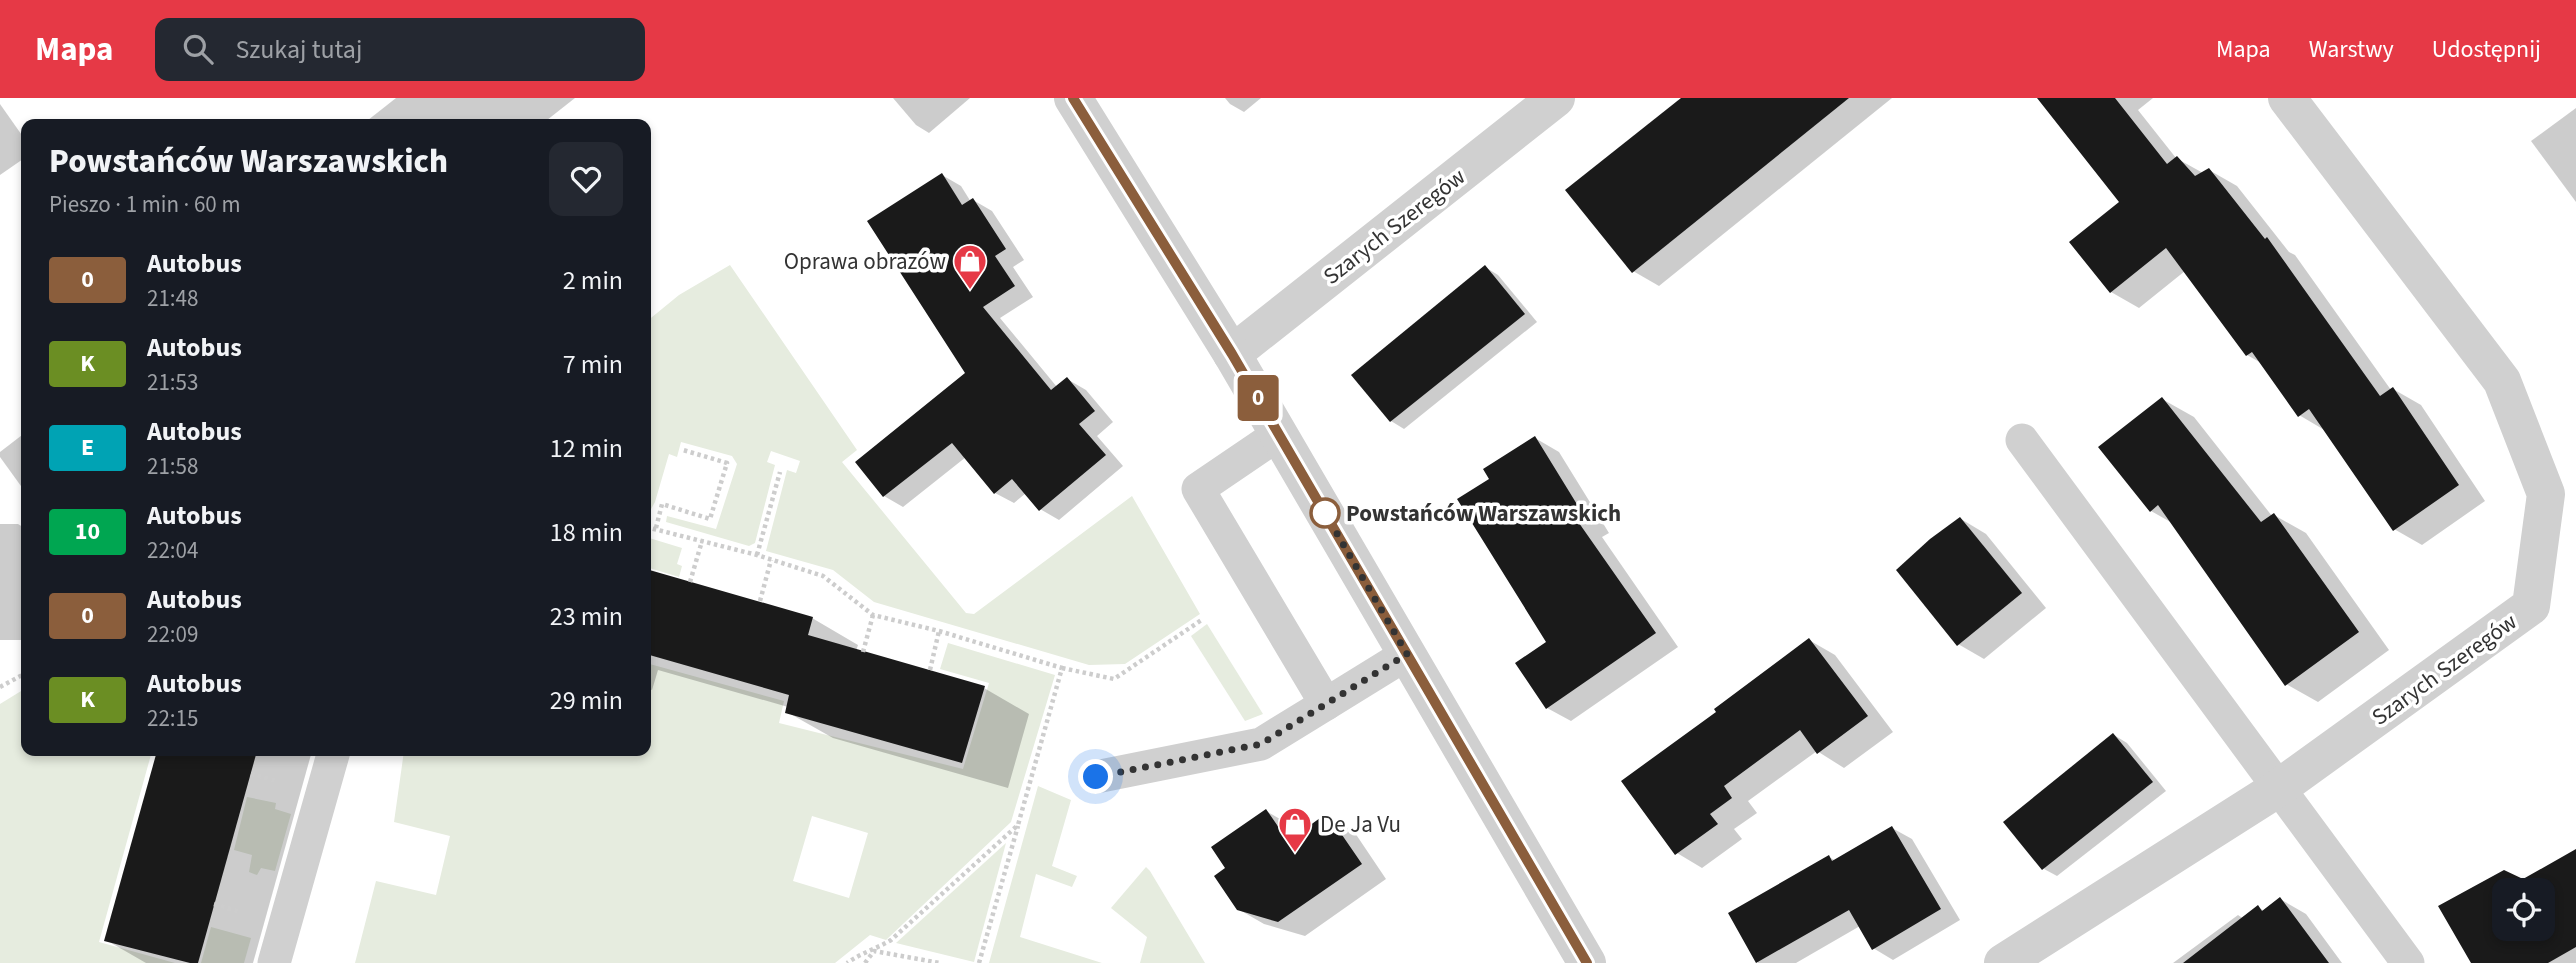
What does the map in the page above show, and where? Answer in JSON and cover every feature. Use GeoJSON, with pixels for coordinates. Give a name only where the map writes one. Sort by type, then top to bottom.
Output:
{"type":"FeatureCollection","features":[{"type":"Feature","properties":{"kind":"street"},"geometry":{"type":"LineString","coordinates":[[1073,98],[1232,354],[1587,963]]}},
{"type":"Feature","properties":{"kind":"street","name":"Szarych Szeregów"},"geometry":{"type":"LineString","coordinates":[[1232,354],[1556,98]]}},
{"type":"Feature","properties":{"kind":"street","name":"Szarych Szeregów"},"geometry":{"type":"LineString","coordinates":[[2003,963],[2280,787],[2531,607],[2546,494],[2502,381],[2287,98]]}},
{"type":"Feature","properties":{"kind":"lane"},"geometry":{"type":"LineString","coordinates":[[1279,434],[1198,489],[1326,704]]}},
{"type":"Feature","properties":{"kind":"lane"},"geometry":{"type":"LineString","coordinates":[[2022,440],[2408,963]]}},
{"type":"Feature","properties":{"kind":"lane"},"geometry":{"type":"LineString","coordinates":[[1096,777],[1261,744],[1407,654]]}},
{"type":"Feature","properties":{"kind":"lane"},"geometry":{"type":"LineString","coordinates":[[274,963],[333,756]]}},
{"type":"Feature","properties":{"kind":"path"},"geometry":{"type":"LineString","coordinates":[[656,528],[662,504],[710,520],[727,463],[683,450]]}},
{"type":"Feature","properties":{"kind":"path"},"geometry":{"type":"LineString","coordinates":[[757,555],[780,472]]}},
{"type":"Feature","properties":{"kind":"path"},"geometry":{"type":"LineString","coordinates":[[651,528],[757,555],[823,576],[873,615],[939,631],[1062,668],[1114,678],[1203,619]]}},
{"type":"Feature","properties":{"kind":"path"},"geometry":{"type":"LineString","coordinates":[[690,582],[702,541]]}},
{"type":"Feature","properties":{"kind":"path"},"geometry":{"type":"LineString","coordinates":[[760,601],[771,560]]}},
{"type":"Feature","properties":{"kind":"path"},"geometry":{"type":"LineString","coordinates":[[863,652],[873,615]]}},
{"type":"Feature","properties":{"kind":"path"},"geometry":{"type":"LineString","coordinates":[[930,670],[939,631]]}},
{"type":"Feature","properties":{"kind":"path"},"geometry":{"type":"LineString","coordinates":[[979,963],[1062,668]]}},
{"type":"Feature","properties":{"kind":"path"},"geometry":{"type":"LineString","coordinates":[[0,687],[21,676]]}},
{"type":"Feature","properties":{"kind":"path"},"geometry":{"type":"LineString","coordinates":[[865,963],[874,951],[891,940],[1018,825]]}},
{"type":"Feature","properties":{"kind":"path"},"geometry":{"type":"LineString","coordinates":[[847,963],[859,954],[874,951],[940,963]]}},
{"type":"Feature","properties":{"kind":"shaded area"},"geometry":{"type":"Polygon","coordinates":[[[730,265],[857,450],[842,462],[966,613],[974,614],[1132,496],[1200,614],[1125,664],[1089,665],[874,602],[833,570],[766,551],[787,470],[796,473],[800,461],[771,451],[767,462],[775,465],[755,543],[749,546],[666,522],[667,516],[716,529],[737,464],[732,456],[681,442],[677,457],[669,454],[651,509],[651,318],[679,295],[730,265]]]}},
{"type":"Feature","properties":{"kind":"shaded area"},"geometry":{"type":"Polygon","coordinates":[[[651,539],[682,548],[677,564],[682,566],[679,577],[651,569],[651,539]]]}},
{"type":"Feature","properties":{"kind":"shaded area"},"geometry":{"type":"Polygon","coordinates":[[[1207,624],[1263,714],[1245,721],[1191,636],[1207,624]]]}},
{"type":"Feature","properties":{"kind":"shaded area"},"geometry":{"type":"Polygon","coordinates":[[[948,643],[1055,675],[1011,822],[886,940],[870,935],[835,963],[355,963],[376,881],[436,895],[450,836],[394,822],[403,756],[651,756],[651,664],[784,701],[779,723],[963,769],[989,683],[940,669],[948,643]],[[812,816],[793,881],[849,898],[868,833],[812,816]]]}},
{"type":"Feature","properties":{"kind":"shaded area"},"geometry":{"type":"Polygon","coordinates":[[[21,691],[21,756],[151,756],[99,942],[175,963],[0,963],[0,704],[21,691]]]}},
{"type":"Feature","properties":{"kind":"shaded area"},"geometry":{"type":"Polygon","coordinates":[[[1038,786],[1071,800],[1052,866],[1077,876],[1072,887],[1036,874],[1020,937],[1102,963],[989,963],[1038,786]]]}},
{"type":"Feature","properties":{"kind":"shaded area"},"geometry":{"type":"Polygon","coordinates":[[[247,797],[276,803],[275,809],[291,814],[275,871],[261,868],[257,875],[249,872],[252,855],[234,850],[247,797]]]}},
{"type":"Feature","properties":{"kind":"shaded area"},"geometry":{"type":"Polygon","coordinates":[[[1006,843],[974,962],[896,943],[1006,843]]]}},
{"type":"Feature","properties":{"kind":"shaded area"},"geometry":{"type":"Polygon","coordinates":[[[1146,867],[1205,963],[1140,963],[1147,937],[1111,908],[1146,867]]]}},
{"type":"Feature","properties":{"kind":"shaded area"},"geometry":{"type":"Polygon","coordinates":[[[211,927],[251,938],[244,963],[201,963],[211,927]]]}},
{"type":"Feature","properties":{"kind":"building"},"geometry":{"type":"Polygon","coordinates":[[[1681,98],[1849,98],[1632,273],[1565,190],[1681,98]]]}},
{"type":"Feature","properties":{"kind":"building"},"geometry":{"type":"Polygon","coordinates":[[[2037,98],[2115,98],[2167,164],[2177,156],[2195,176],[2209,168],[2265,239],[2267,237],[2380,396],[2393,387],[2459,485],[2393,531],[2309,409],[2298,417],[2252,352],[2246,356],[2166,248],[2110,293],[2069,242],[2119,202],[2037,98]]]}},
{"type":"Feature","properties":{"kind":"building"},"geometry":{"type":"Polygon","coordinates":[[[942,173],[962,205],[973,198],[1006,249],[995,256],[1015,286],[983,307],[1051,390],[1067,377],[1095,411],[1079,424],[1106,455],[1039,511],[1012,479],[994,494],[952,443],[883,497],[855,462],[965,373],[867,221],[942,173]]]}},
{"type":"Feature","properties":{"kind":"building"},"geometry":{"type":"Polygon","coordinates":[[[1485,265],[1525,314],[1390,422],[1351,375],[1485,265]]]}},
{"type":"Feature","properties":{"kind":"building"},"geometry":{"type":"Polygon","coordinates":[[[2162,397],[2261,522],[2274,513],[2359,632],[2285,686],[2158,505],[2150,512],[2098,447],[2162,397]]]}},
{"type":"Feature","properties":{"kind":"building"},"geometry":{"type":"Polygon","coordinates":[[[1535,436],[1586,519],[1579,523],[1656,633],[1546,709],[1515,663],[1546,642],[1457,499],[1489,479],[1483,469],[1535,436]]]}},
{"type":"Feature","properties":{"kind":"building"},"geometry":{"type":"Polygon","coordinates":[[[1960,517],[2022,593],[1957,646],[1896,570],[1930,539],[1960,517]]]}},
{"type":"Feature","properties":{"kind":"building"},"geometry":{"type":"Polygon","coordinates":[[[651,570],[813,617],[808,635],[985,686],[962,763],[785,713],[789,695],[651,655],[651,570]]]}},
{"type":"Feature","properties":{"kind":"building"},"geometry":{"type":"Polygon","coordinates":[[[1809,638],[1868,716],[1817,754],[1800,730],[1724,786],[1732,798],[1710,814],[1718,824],[1675,855],[1621,781],[1716,712],[1714,709],[1809,638]]]}},
{"type":"Feature","properties":{"kind":"building"},"geometry":{"type":"Polygon","coordinates":[[[2113,733],[2153,782],[2042,870],[2003,822],[2113,733]]]}},
{"type":"Feature","properties":{"kind":"building"},"geometry":{"type":"Polygon","coordinates":[[[156,756],[256,756],[198,963],[104,941],[156,756]]]}},
{"type":"Feature","properties":{"kind":"building"},"geometry":{"type":"Polygon","coordinates":[[[1266,809],[1288,841],[1327,813],[1362,864],[1278,922],[1237,910],[1214,876],[1225,868],[1211,847],[1266,809]]]}},
{"type":"Feature","properties":{"kind":"building"},"geometry":{"type":"Polygon","coordinates":[[[1892,826],[1941,909],[1872,950],[1849,910],[1756,963],[1728,913],[1829,855],[1832,861],[1892,826]]]}},
{"type":"Feature","properties":{"kind":"building"},"geometry":{"type":"Polygon","coordinates":[[[2576,849],[2576,947],[2548,963],[2471,963],[2438,906],[2504,870],[2521,878],[2492,878],[2492,941],[2555,941],[2555,878],[2525,878],[2576,849]]]}},
{"type":"Feature","properties":{"kind":"building"},"geometry":{"type":"Polygon","coordinates":[[[2280,897],[2329,963],[2183,963],[2258,905],[2262,911],[2280,897]]]}},
{"type":"Feature","properties":{"kind":"bus line","name":"0"},"geometry":{"type":"LineString","coordinates":[[1073,98],[1232,354],[1587,963]]}},
{"type":"Feature","properties":{"kind":"place","name":"Oprawa obrazów"},"geometry":{"type":"Point","coordinates":[970,291]}},
{"type":"Feature","properties":{"kind":"place","name":"Powstańców Warszawskich"},"geometry":{"type":"Point","coordinates":[1325,513]}},
{"type":"Feature","properties":{"kind":"place","name":"De Ja Vu"},"geometry":{"type":"Point","coordinates":[1295,854]}},
{"type":"Feature","properties":{"kind":"route"},"geometry":{"type":"LineString","coordinates":[[1096,777],[1261,744],[1407,654],[1325,513]]}}]}
